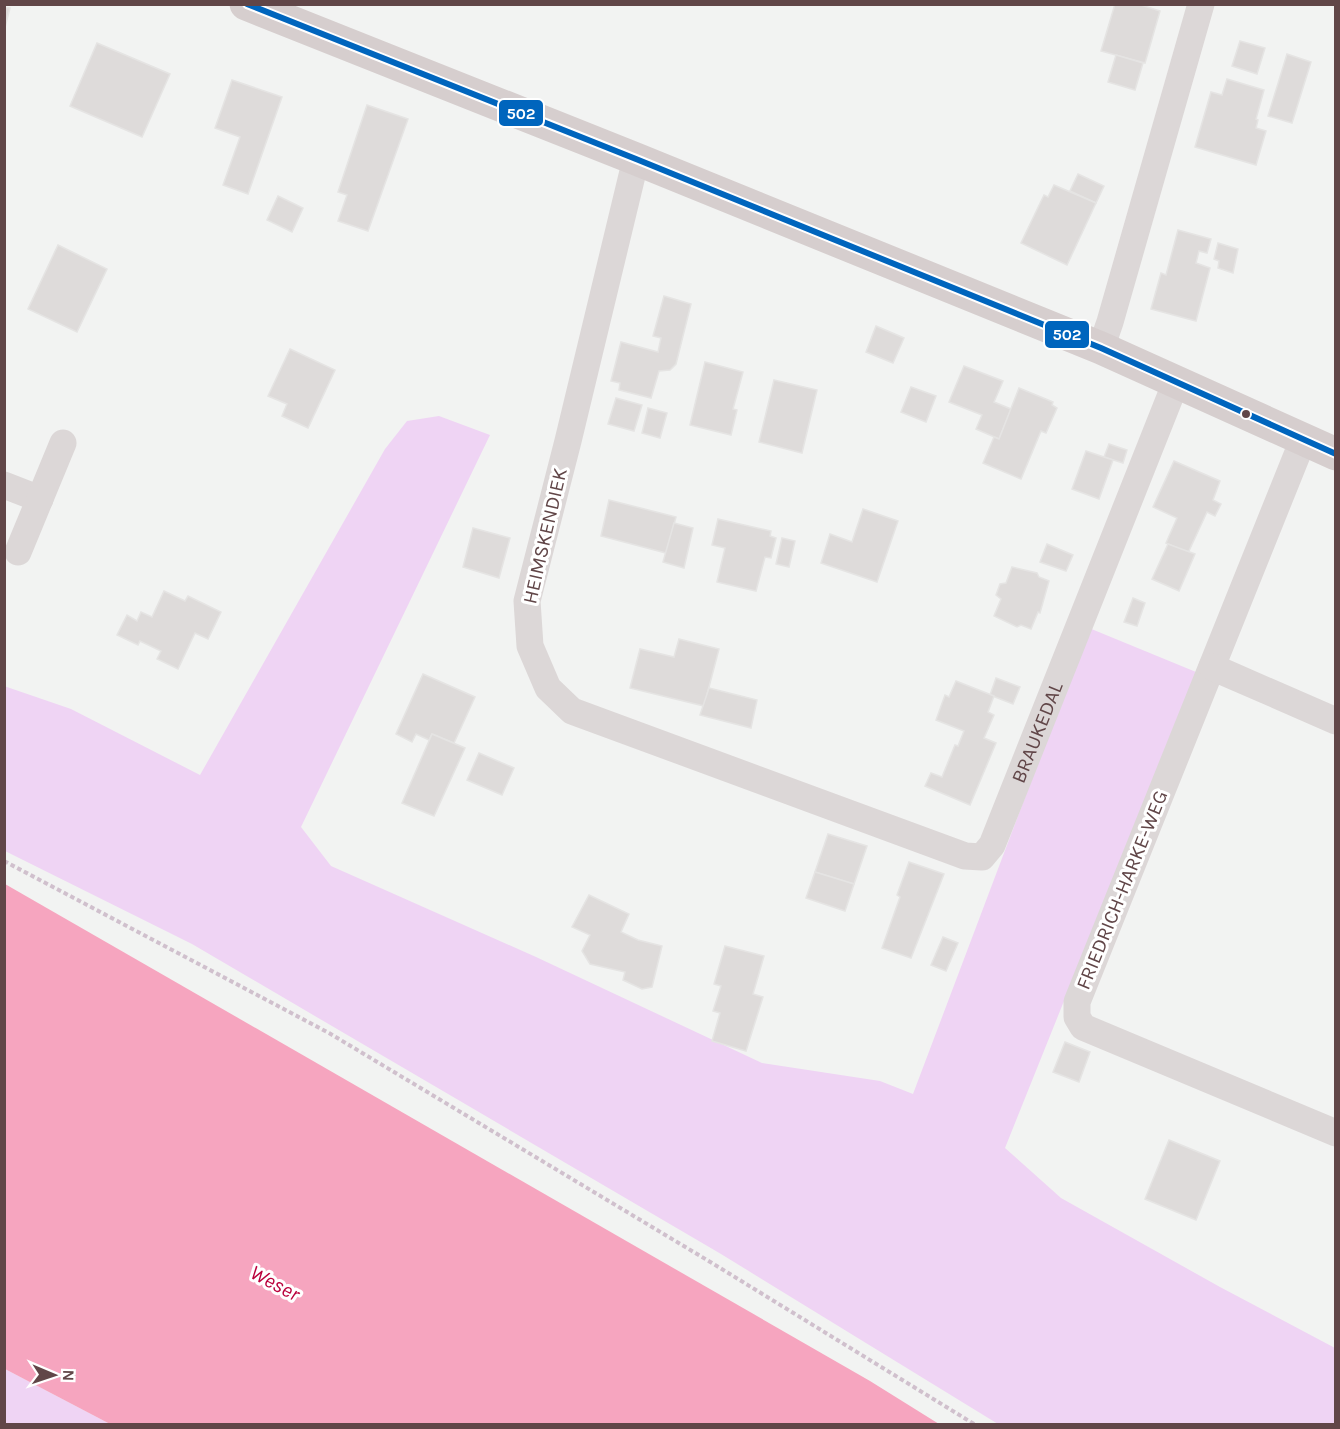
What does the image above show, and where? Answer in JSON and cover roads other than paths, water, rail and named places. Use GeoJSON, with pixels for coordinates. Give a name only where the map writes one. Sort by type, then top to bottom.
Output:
{"type":"FeatureCollection","features":[{"type":"Feature","properties":{"kind":"main road"},"geometry":{"type":"LineString","coordinates":[[246,4],[1101,348],[1335,454]]}},
{"type":"Feature","properties":{"kind":"street"},"geometry":{"type":"LineString","coordinates":[[1101,348],[1201,4]]}},
{"type":"Feature","properties":{"kind":"street","name":"HEIMSKENDIEK"},"geometry":{"type":"LineString","coordinates":[[636,159],[527,601],[530,646],[548,688],[572,711],[757,779]]}},
{"type":"Feature","properties":{"kind":"street","name":"BRAUKEDAL"},"geometry":{"type":"LineString","coordinates":[[757,779],[965,856],[982,857],[992,845],[1176,382]]}},
{"type":"Feature","properties":{"kind":"street","name":"FRIEDRICH-HARKE-WEG"},"geometry":{"type":"LineString","coordinates":[[1303,440],[1077,1002],[1077,1017],[1083,1027],[1335,1133]]}},
{"type":"Feature","properties":{"kind":"street"},"geometry":{"type":"LineString","coordinates":[[18,552],[63,443]]}},
{"type":"Feature","properties":{"kind":"street"},"geometry":{"type":"LineString","coordinates":[[4,485],[40,500]]}},
{"type":"Feature","properties":{"kind":"street"},"geometry":{"type":"LineString","coordinates":[[1212,666],[1335,721]]}},
{"type":"Feature","properties":{"kind":"water","name":"Weser"},"geometry":{"type":"Polygon","coordinates":[[[5,884],[870,1381],[939,1424],[110,1424],[5,1369],[5,884]]]}}]}
